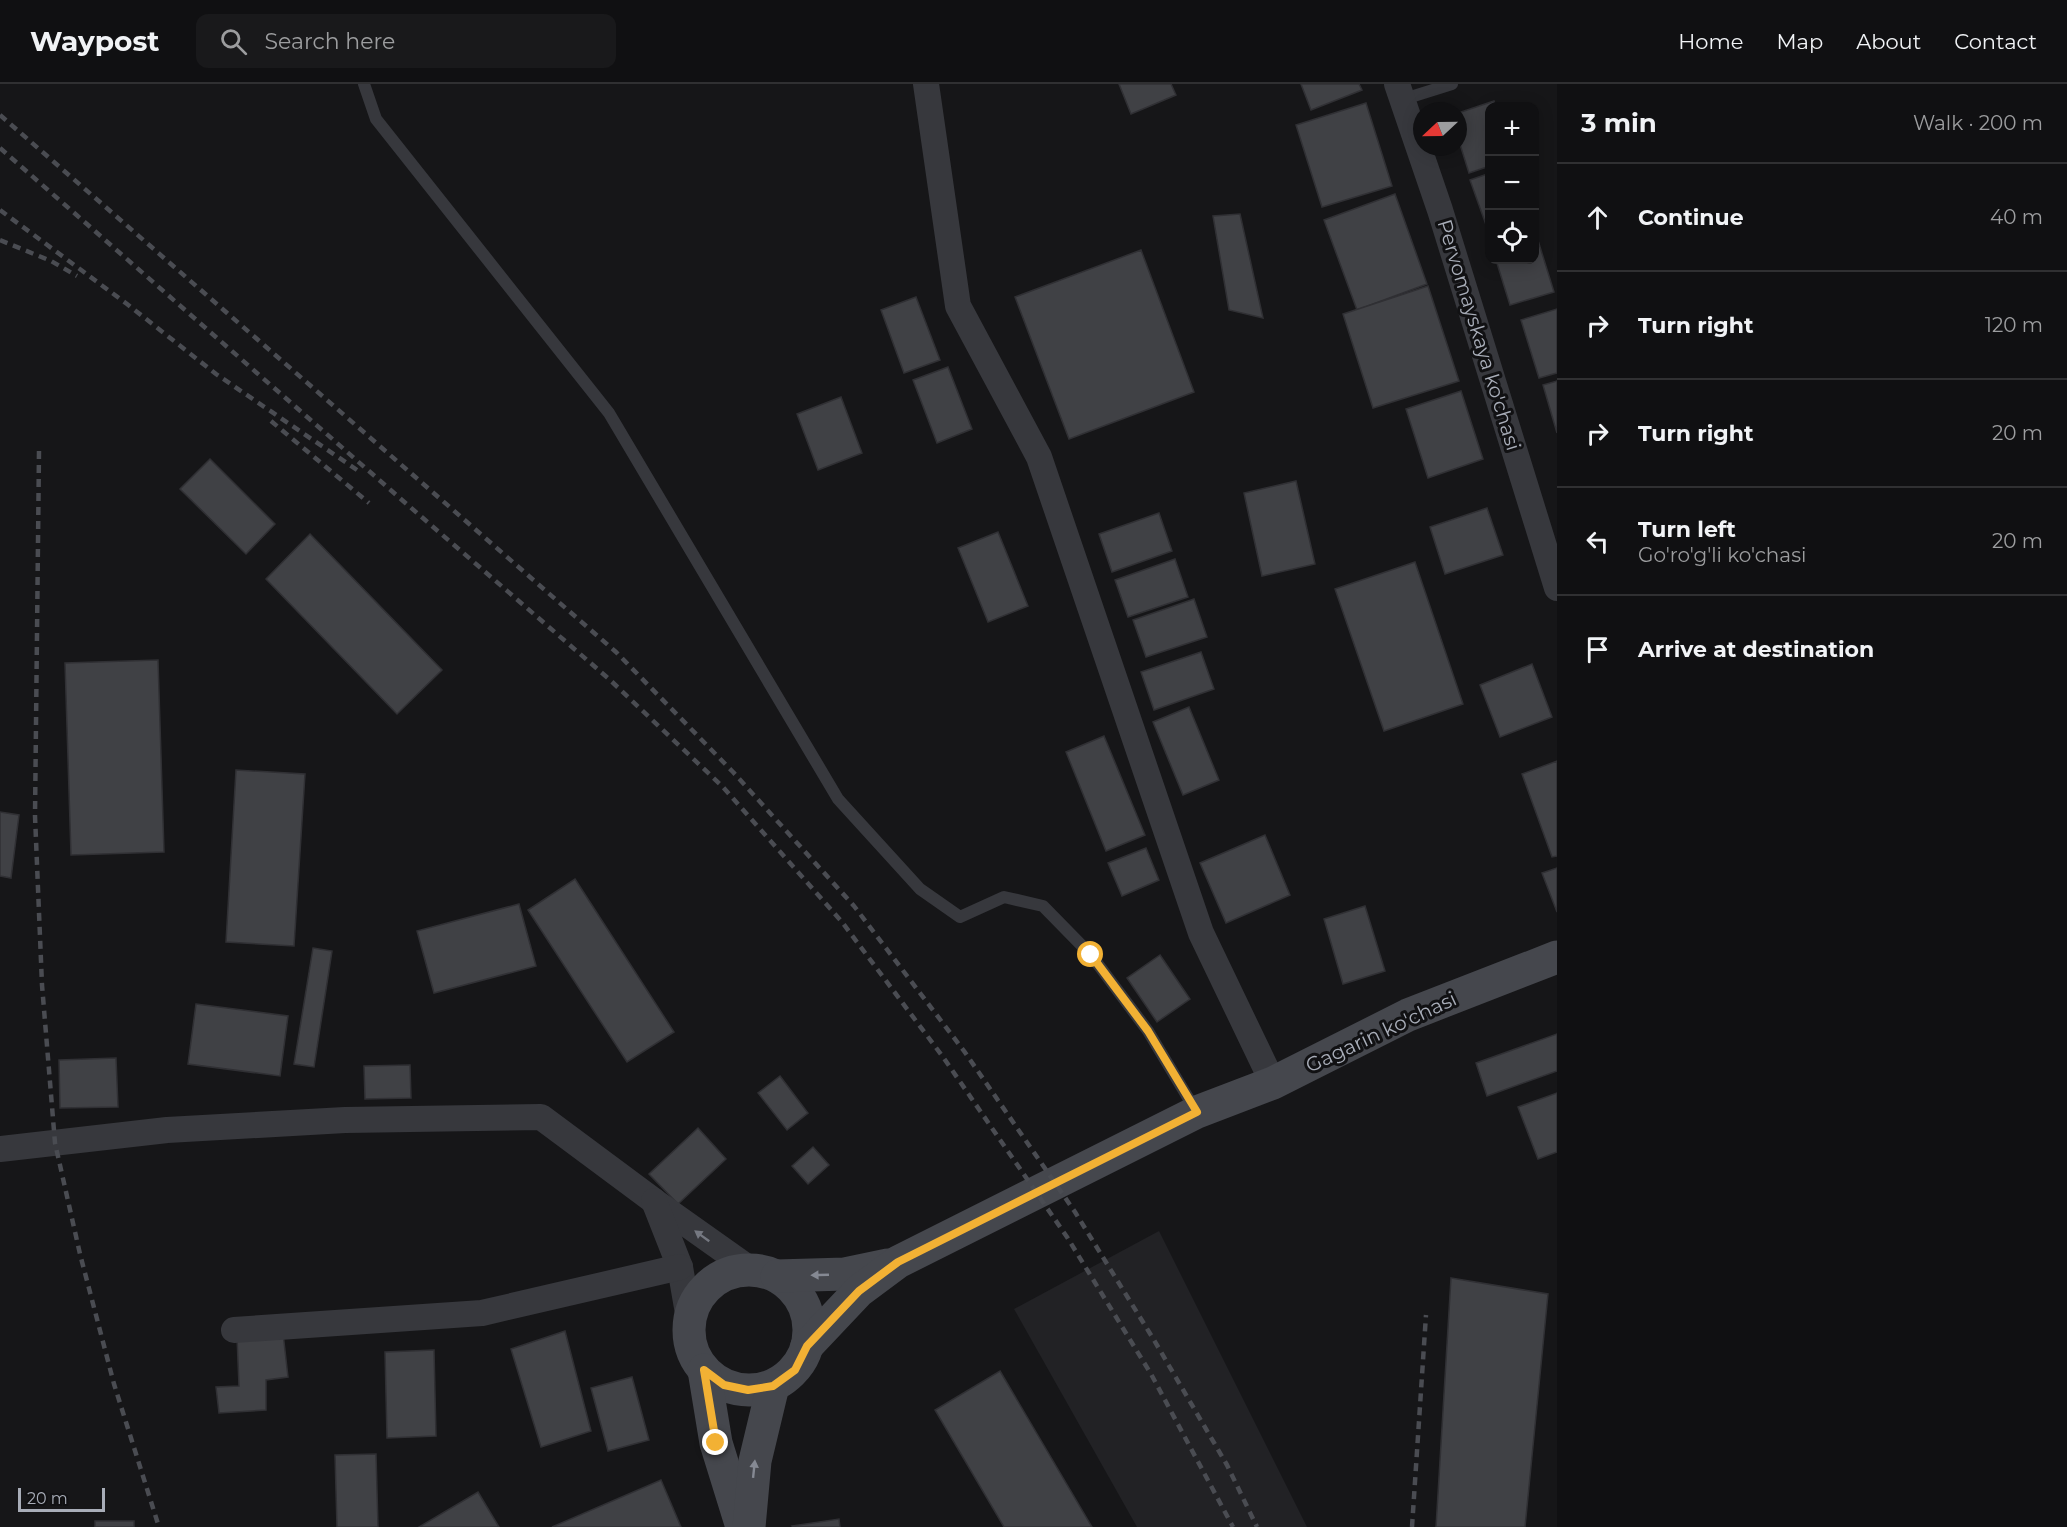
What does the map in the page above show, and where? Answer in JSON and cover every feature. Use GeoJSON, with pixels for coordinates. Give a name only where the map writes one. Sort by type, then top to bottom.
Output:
{"type":"FeatureCollection","features":[{"type":"Feature","properties":{"kind":"main road","name":"Gagarin ko'chasi"},"geometry":{"type":"LineString","coordinates":[[898,1262],[1197,1112],[1274,1083],[1408,1015],[1557,957]]}},
{"type":"Feature","properties":{"kind":"main road"},"geometry":{"type":"LineString","coordinates":[[898,1262],[859,1291],[807,1346],[795,1370],[773,1386],[748,1390],[724,1385],[704,1370],[691,1349],[689,1319],[701,1293],[724,1275],[845,1274],[898,1262]]}},
{"type":"Feature","properties":{"kind":"main road"},"geometry":{"type":"LineString","coordinates":[[763,1273],[797,1294],[808,1318],[807,1346]]}},
{"type":"Feature","properties":{"kind":"main road"},"geometry":{"type":"LineString","coordinates":[[704,1370],[716,1443],[742,1527]]}},
{"type":"Feature","properties":{"kind":"main road"},"geometry":{"type":"LineString","coordinates":[[749,1527],[755,1461],[773,1386]]}},
{"type":"Feature","properties":{"kind":"street"},"geometry":{"type":"LineString","coordinates":[[926,84],[958,306],[1039,457],[1201,933],[1274,1083]]}},
{"type":"Feature","properties":{"kind":"street","name":"Pervomayskaya ko'chasi"},"geometry":{"type":"LineString","coordinates":[[1399,92],[1440,210],[1557,588]]}},
{"type":"Feature","properties":{"kind":"street"},"geometry":{"type":"LineString","coordinates":[[0,1149],[179,1129],[345,1120],[541,1117],[654,1201],[763,1273]]}},
{"type":"Feature","properties":{"kind":"street"},"geometry":{"type":"LineString","coordinates":[[654,1201],[680,1267],[689,1319]]}},
{"type":"Feature","properties":{"kind":"street"},"geometry":{"type":"LineString","coordinates":[[234,1330],[482,1313],[680,1267]]}},
{"type":"Feature","properties":{"kind":"lane"},"geometry":{"type":"LineString","coordinates":[[364,84],[376,119],[609,413],[838,799],[920,889],[960,917],[1004,897],[1042,906],[1091,955],[1148,1031],[1197,1112]]}},
{"type":"Feature","properties":{"kind":"lane"},"geometry":{"type":"LineString","coordinates":[[1399,92],[1452,84]]}},
{"type":"Feature","properties":{"kind":"shaded area"},"geometry":{"type":"Polygon","coordinates":[[[1159,1231],[1307,1527],[1137,1527],[1014,1309],[1159,1231]]]}},
{"type":"Feature","properties":{"kind":"building"},"geometry":{"type":"Polygon","coordinates":[[[1119,84],[1171,84],[1176,95],[1131,114],[1119,84]]]}},
{"type":"Feature","properties":{"kind":"building"},"geometry":{"type":"Polygon","coordinates":[[[1301,84],[1359,84],[1362,90],[1311,110],[1301,84]]]}},
{"type":"Feature","properties":{"kind":"building"},"geometry":{"type":"Polygon","coordinates":[[[1366,103],[1392,186],[1322,207],[1296,125],[1366,103]]]}},
{"type":"Feature","properties":{"kind":"building"},"geometry":{"type":"Polygon","coordinates":[[[1485,104],[1485,168],[1469,173],[1464,156],[1467,156],[1467,110],[1485,104]]]}},
{"type":"Feature","properties":{"kind":"building"},"geometry":{"type":"Polygon","coordinates":[[[1485,175],[1485,222],[1470,180],[1485,175]]]}},
{"type":"Feature","properties":{"kind":"building"},"geometry":{"type":"Polygon","coordinates":[[[1395,194],[1427,284],[1357,310],[1324,220],[1395,194]]]}},
{"type":"Feature","properties":{"kind":"building"},"geometry":{"type":"Polygon","coordinates":[[[1240,214],[1263,318],[1229,310],[1213,216],[1240,214]]]}},
{"type":"Feature","properties":{"kind":"building"},"geometry":{"type":"Polygon","coordinates":[[[1539,244],[1554,292],[1510,305],[1497,264],[1539,264],[1539,244]]]}},
{"type":"Feature","properties":{"kind":"building"},"geometry":{"type":"Polygon","coordinates":[[[1141,250],[1194,392],[1069,439],[1015,297],[1141,250]]]}},
{"type":"Feature","properties":{"kind":"building"},"geometry":{"type":"Polygon","coordinates":[[[1428,286],[1459,381],[1373,408],[1343,314],[1428,286]]]}},
{"type":"Feature","properties":{"kind":"building"},"geometry":{"type":"Polygon","coordinates":[[[916,297],[940,360],[904,373],[881,310],[916,297]]]}},
{"type":"Feature","properties":{"kind":"building"},"geometry":{"type":"Polygon","coordinates":[[[1557,309],[1557,373],[1539,378],[1521,320],[1557,309]]]}},
{"type":"Feature","properties":{"kind":"building"},"geometry":{"type":"Polygon","coordinates":[[[948,367],[972,429],[937,443],[913,380],[948,367]]]}},
{"type":"Feature","properties":{"kind":"building"},"geometry":{"type":"Polygon","coordinates":[[[1557,381],[1557,433],[1543,385],[1557,381]]]}},
{"type":"Feature","properties":{"kind":"building"},"geometry":{"type":"Polygon","coordinates":[[[1461,391],[1483,459],[1428,478],[1406,409],[1461,391]]]}},
{"type":"Feature","properties":{"kind":"building"},"geometry":{"type":"Polygon","coordinates":[[[841,397],[862,453],[818,470],[797,414],[841,397]]]}},
{"type":"Feature","properties":{"kind":"building"},"geometry":{"type":"Polygon","coordinates":[[[210,459],[275,524],[246,554],[180,489],[210,459]]]}},
{"type":"Feature","properties":{"kind":"building"},"geometry":{"type":"Polygon","coordinates":[[[1296,481],[1315,564],[1262,576],[1244,493],[1296,481]]]}},
{"type":"Feature","properties":{"kind":"building"},"geometry":{"type":"Polygon","coordinates":[[[1487,508],[1503,555],[1445,574],[1430,527],[1487,508]]]}},
{"type":"Feature","properties":{"kind":"building"},"geometry":{"type":"Polygon","coordinates":[[[1159,513],[1172,551],[1112,572],[1099,534],[1159,513]]]}},
{"type":"Feature","properties":{"kind":"building"},"geometry":{"type":"Polygon","coordinates":[[[998,532],[1028,606],[988,622],[958,548],[998,532]]]}},
{"type":"Feature","properties":{"kind":"building"},"geometry":{"type":"Polygon","coordinates":[[[310,534],[442,670],[397,714],[266,579],[310,534]]]}},
{"type":"Feature","properties":{"kind":"building"},"geometry":{"type":"Polygon","coordinates":[[[1175,559],[1188,597],[1128,617],[1115,580],[1175,559]]]}},
{"type":"Feature","properties":{"kind":"building"},"geometry":{"type":"Polygon","coordinates":[[[1415,562],[1463,704],[1384,731],[1335,589],[1415,562]]]}},
{"type":"Feature","properties":{"kind":"building"},"geometry":{"type":"Polygon","coordinates":[[[1194,599],[1207,637],[1146,657],[1133,620],[1194,599]]]}},
{"type":"Feature","properties":{"kind":"building"},"geometry":{"type":"Polygon","coordinates":[[[1201,652],[1214,689],[1154,710],[1141,672],[1201,652]]]}},
{"type":"Feature","properties":{"kind":"building"},"geometry":{"type":"Polygon","coordinates":[[[158,660],[164,852],[71,855],[65,663],[158,660]]]}},
{"type":"Feature","properties":{"kind":"building"},"geometry":{"type":"Polygon","coordinates":[[[1532,664],[1552,717],[1500,737],[1480,685],[1532,664]]]}},
{"type":"Feature","properties":{"kind":"building"},"geometry":{"type":"Polygon","coordinates":[[[1189,707],[1219,780],[1183,795],[1153,722],[1189,707]]]}},
{"type":"Feature","properties":{"kind":"building"},"geometry":{"type":"Polygon","coordinates":[[[1104,736],[1145,835],[1106,851],[1066,752],[1104,736]]]}},
{"type":"Feature","properties":{"kind":"building"},"geometry":{"type":"Polygon","coordinates":[[[1557,761],[1557,856],[1552,857],[1522,774],[1557,761]]]}},
{"type":"Feature","properties":{"kind":"building"},"geometry":{"type":"Polygon","coordinates":[[[236,770],[305,774],[294,946],[226,942],[236,770]]]}},
{"type":"Feature","properties":{"kind":"building"},"geometry":{"type":"Polygon","coordinates":[[[0,812],[19,815],[11,878],[0,876],[0,812]]]}},
{"type":"Feature","properties":{"kind":"building"},"geometry":{"type":"Polygon","coordinates":[[[1265,835],[1290,895],[1226,923],[1200,863],[1265,835]]]}},
{"type":"Feature","properties":{"kind":"building"},"geometry":{"type":"Polygon","coordinates":[[[1146,848],[1159,880],[1122,896],[1108,863],[1146,848]]]}},
{"type":"Feature","properties":{"kind":"building"},"geometry":{"type":"Polygon","coordinates":[[[1557,868],[1557,912],[1542,873],[1557,868]]]}},
{"type":"Feature","properties":{"kind":"building"},"geometry":{"type":"Polygon","coordinates":[[[575,879],[674,1032],[627,1062],[528,910],[575,879]]]}},
{"type":"Feature","properties":{"kind":"building"},"geometry":{"type":"Polygon","coordinates":[[[519,904],[536,966],[434,993],[417,931],[519,904]]]}},
{"type":"Feature","properties":{"kind":"building"},"geometry":{"type":"Polygon","coordinates":[[[1365,906],[1385,971],[1343,984],[1324,919],[1365,906]]]}},
{"type":"Feature","properties":{"kind":"building"},"geometry":{"type":"Polygon","coordinates":[[[313,948],[332,951],[314,1067],[294,1064],[313,948]]]}},
{"type":"Feature","properties":{"kind":"building"},"geometry":{"type":"Polygon","coordinates":[[[1160,955],[1190,999],[1157,1022],[1127,978],[1160,955]]]}},
{"type":"Feature","properties":{"kind":"building"},"geometry":{"type":"Polygon","coordinates":[[[196,1004],[288,1016],[280,1076],[188,1064],[196,1004]]]}},
{"type":"Feature","properties":{"kind":"building"},"geometry":{"type":"Polygon","coordinates":[[[1557,1034],[1557,1071],[1487,1096],[1476,1063],[1557,1034]]]}},
{"type":"Feature","properties":{"kind":"building"},"geometry":{"type":"Polygon","coordinates":[[[116,1058],[118,1107],[60,1108],[59,1060],[116,1058]]]}},
{"type":"Feature","properties":{"kind":"building"},"geometry":{"type":"Polygon","coordinates":[[[410,1065],[411,1098],[365,1099],[364,1066],[410,1065]]]}},
{"type":"Feature","properties":{"kind":"building"},"geometry":{"type":"Polygon","coordinates":[[[780,1076],[808,1113],[787,1130],[758,1093],[780,1076]]]}},
{"type":"Feature","properties":{"kind":"building"},"geometry":{"type":"Polygon","coordinates":[[[1557,1093],[1557,1152],[1538,1159],[1518,1107],[1557,1093]]]}},
{"type":"Feature","properties":{"kind":"building"},"geometry":{"type":"Polygon","coordinates":[[[698,1128],[726,1159],[678,1204],[649,1174],[698,1128]]]}},
{"type":"Feature","properties":{"kind":"building"},"geometry":{"type":"Polygon","coordinates":[[[813,1147],[829,1165],[808,1184],[792,1166],[813,1147]]]}},
{"type":"Feature","properties":{"kind":"building"},"geometry":{"type":"Polygon","coordinates":[[[1451,1278],[1548,1294],[1525,1527],[1436,1527],[1451,1278]]]}},
{"type":"Feature","properties":{"kind":"building"},"geometry":{"type":"Polygon","coordinates":[[[565,1331],[591,1431],[541,1447],[511,1349],[565,1331]]]}},
{"type":"Feature","properties":{"kind":"building"},"geometry":{"type":"Polygon","coordinates":[[[283,1333],[288,1377],[266,1380],[266,1410],[219,1413],[216,1387],[239,1386],[237,1337],[283,1333]]]}},
{"type":"Feature","properties":{"kind":"building"},"geometry":{"type":"Polygon","coordinates":[[[434,1350],[436,1436],[387,1438],[385,1352],[434,1350]]]}},
{"type":"Feature","properties":{"kind":"building"},"geometry":{"type":"Polygon","coordinates":[[[1000,1371],[1092,1527],[1004,1527],[935,1410],[1000,1371]]]}},
{"type":"Feature","properties":{"kind":"building"},"geometry":{"type":"Polygon","coordinates":[[[632,1377],[649,1440],[608,1451],[591,1388],[632,1377]]]}},
{"type":"Feature","properties":{"kind":"building"},"geometry":{"type":"Polygon","coordinates":[[[376,1454],[378,1527],[337,1527],[335,1455],[376,1454]]]}},
{"type":"Feature","properties":{"kind":"building"},"geometry":{"type":"Polygon","coordinates":[[[661,1480],[681,1527],[552,1527],[661,1480]]]}},
{"type":"Feature","properties":{"kind":"building"},"geometry":{"type":"Polygon","coordinates":[[[478,1492],[499,1527],[419,1527],[478,1492]]]}},
{"type":"Feature","properties":{"kind":"building"},"geometry":{"type":"Polygon","coordinates":[[[839,1519],[840,1527],[792,1526],[839,1519]]]}},
{"type":"Feature","properties":{"kind":"building"},"geometry":{"type":"Polygon","coordinates":[[[95,1521],[134,1521],[134,1527],[95,1527],[95,1521]]]}},
{"type":"Feature","properties":{"kind":"railway"},"geometry":{"type":"LineString","coordinates":[[0,115],[616,652],[733,772],[854,906],[964,1051],[1075,1212],[1227,1465],[1257,1527]]}},
{"type":"Feature","properties":{"kind":"railway"},"geometry":{"type":"LineString","coordinates":[[0,148],[609,679],[722,786],[842,922],[943,1057],[1067,1237],[1151,1374],[1233,1527]]}},
{"type":"Feature","properties":{"kind":"railway"},"geometry":{"type":"LineString","coordinates":[[0,210],[127,304],[216,374],[357,470]]}},
{"type":"Feature","properties":{"kind":"railway"},"geometry":{"type":"LineString","coordinates":[[0,240],[51,261],[77,276]]}},
{"type":"Feature","properties":{"kind":"railway"},"geometry":{"type":"LineString","coordinates":[[271,421],[369,503]]}},
{"type":"Feature","properties":{"kind":"railway"},"geometry":{"type":"LineString","coordinates":[[39,451],[35,816],[42,985],[55,1143],[80,1254],[114,1384],[159,1527]]}},
{"type":"Feature","properties":{"kind":"railway"},"geometry":{"type":"LineString","coordinates":[[1412,1527],[1426,1315]]}},
{"type":"Feature","properties":{"kind":"route"},"geometry":{"type":"LineString","coordinates":[[716,1443],[704,1370],[724,1385],[748,1390],[773,1386],[795,1370],[807,1346],[859,1291],[898,1262],[1197,1112],[1148,1031],[1091,955]]}}]}
